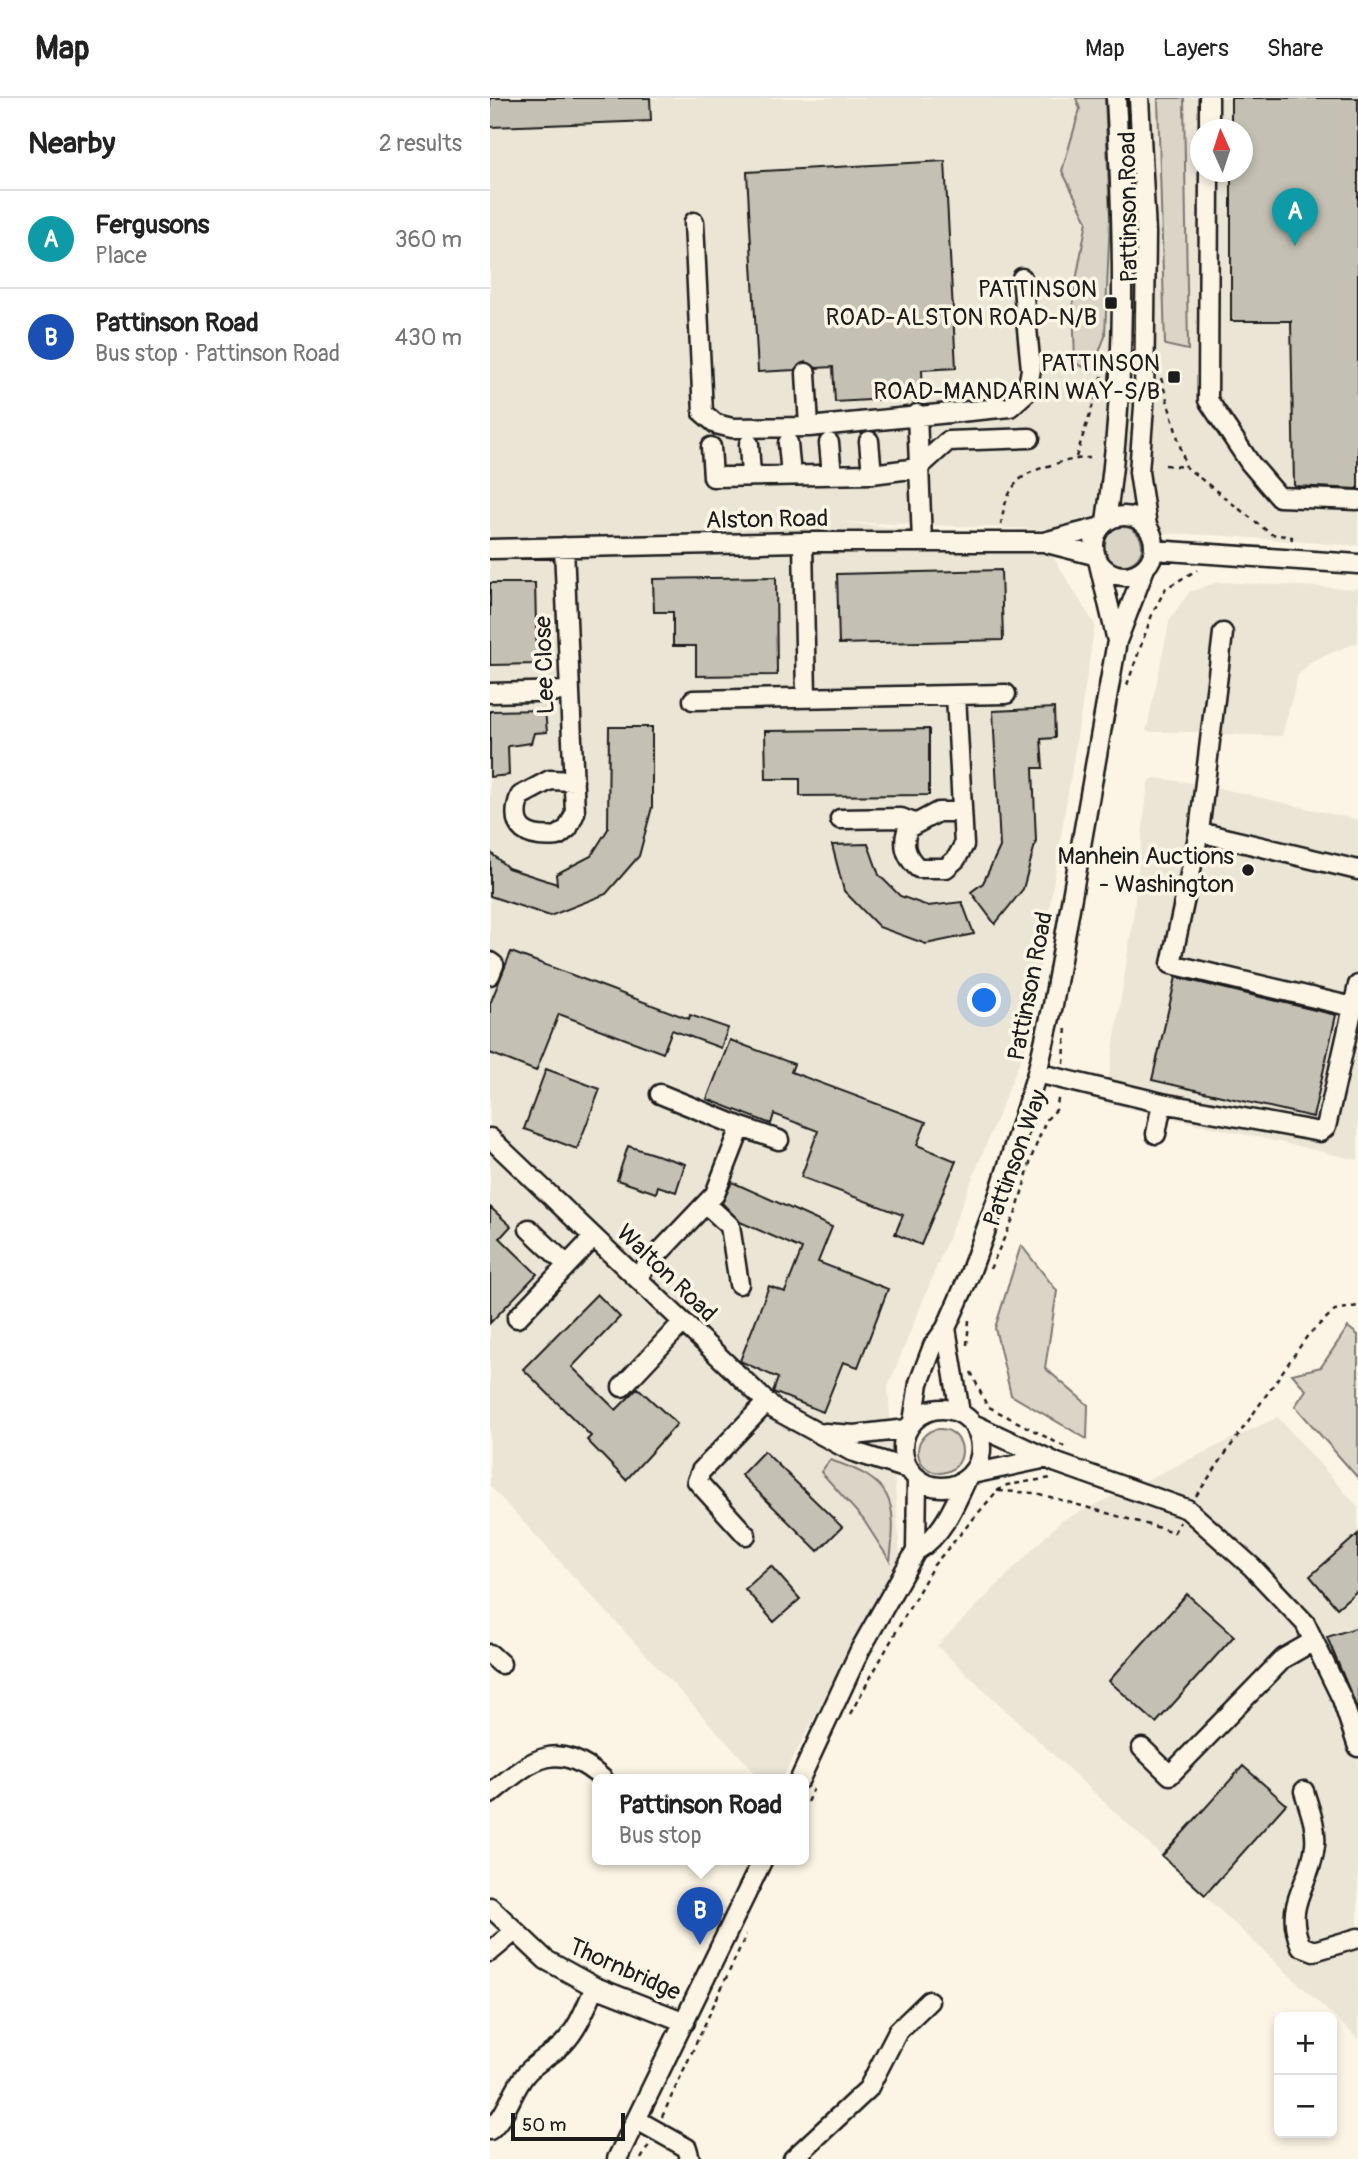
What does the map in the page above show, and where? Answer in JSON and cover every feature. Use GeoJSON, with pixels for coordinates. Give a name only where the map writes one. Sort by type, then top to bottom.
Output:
{"type":"FeatureCollection","features":[{"type":"Feature","properties":{"kind":"street","name":"Pattinson Road"},"geometry":{"type":"LineString","coordinates":[[1102,525],[1121,388],[1122,276],[1116,98]]}},
{"type":"Feature","properties":{"kind":"street","name":"Pattinson Road"},"geometry":{"type":"LineString","coordinates":[[1139,98],[1146,233],[1144,406],[1139,472],[1147,526]]}},
{"type":"Feature","properties":{"kind":"street"},"geometry":{"type":"LineString","coordinates":[[1209,98],[1209,119]]}},
{"type":"Feature","properties":{"kind":"street"},"geometry":{"type":"LineString","coordinates":[[1209,182],[1208,400],[1250,463],[1279,498],[1358,500]]}},
{"type":"Feature","properties":{"kind":"street"},"geometry":{"type":"LineString","coordinates":[[694,222],[702,413],[716,424],[732,428],[809,427],[917,414],[1010,407],[1027,392],[1031,369],[1022,278]]}},
{"type":"Feature","properties":{"kind":"street"},"geometry":{"type":"LineString","coordinates":[[806,373],[809,427]]}},
{"type":"Feature","properties":{"kind":"street"},"geometry":{"type":"LineString","coordinates":[[917,414],[922,542]]}},
{"type":"Feature","properties":{"kind":"street"},"geometry":{"type":"LineString","coordinates":[[711,447],[713,477],[872,474],[918,468],[948,441],[1030,439]]}},
{"type":"Feature","properties":{"kind":"street"},"geometry":{"type":"LineString","coordinates":[[869,441],[872,474]]}},
{"type":"Feature","properties":{"kind":"street"},"geometry":{"type":"LineString","coordinates":[[788,443],[790,475]]}},
{"type":"Feature","properties":{"kind":"street"},"geometry":{"type":"LineString","coordinates":[[829,443],[832,475]]}},
{"type":"Feature","properties":{"kind":"street"},"geometry":{"type":"LineString","coordinates":[[749,444],[751,476]]}},
{"type":"Feature","properties":{"kind":"street"},"geometry":{"type":"LineString","coordinates":[[1125,515],[1147,526],[1152,535],[1154,550],[1145,568],[1134,575],[1122,576],[1107,571],[1097,560],[1093,545],[1102,525],[1125,515]]}},
{"type":"Feature","properties":{"kind":"street","name":"Alston Road"},"geometry":{"type":"LineString","coordinates":[[490,549],[803,542],[1044,542],[1102,525]]}},
{"type":"Feature","properties":{"kind":"street"},"geometry":{"type":"LineString","coordinates":[[803,542],[806,698]]}},
{"type":"Feature","properties":{"kind":"street","name":"Alston Road"},"geometry":{"type":"LineString","coordinates":[[1044,542],[1097,560]]}},
{"type":"Feature","properties":{"kind":"street","name":"Lee Close"},"geometry":{"type":"LineString","coordinates":[[564,547],[574,781]]}},
{"type":"Feature","properties":{"kind":"street"},"geometry":{"type":"LineString","coordinates":[[1154,550],[1358,564]]}},
{"type":"Feature","properties":{"kind":"street","name":"Pattinson Road"},"geometry":{"type":"LineString","coordinates":[[1097,560],[1118,641]]}},
{"type":"Feature","properties":{"kind":"street","name":"Pattinson Road"},"geometry":{"type":"LineString","coordinates":[[910,1425],[919,1383],[933,1346],[946,1328],[999,1194],[1038,1073],[1053,1005],[1118,641],[1145,568]]}},
{"type":"Feature","properties":{"kind":"street"},"geometry":{"type":"LineString","coordinates":[[1223,634],[1199,832],[1171,964],[1353,1007]]}},
{"type":"Feature","properties":{"kind":"street"},"geometry":{"type":"LineString","coordinates":[[490,693],[570,691]]}},
{"type":"Feature","properties":{"kind":"street"},"geometry":{"type":"LineString","coordinates":[[693,700],[1006,694]]}},
{"type":"Feature","properties":{"kind":"street"},"geometry":{"type":"LineString","coordinates":[[956,695],[964,845],[957,859],[946,868],[918,868],[910,861],[904,838],[914,823],[938,812],[962,813]]}},
{"type":"Feature","properties":{"kind":"street"},"geometry":{"type":"LineString","coordinates":[[841,819],[901,818],[914,823]]}},
{"type":"Feature","properties":{"kind":"street"},"geometry":{"type":"LineString","coordinates":[[1199,832],[1358,870]]}},
{"type":"Feature","properties":{"kind":"street"},"geometry":{"type":"LineString","coordinates":[[490,962],[494,965],[490,975]]}},
{"type":"Feature","properties":{"kind":"street"},"geometry":{"type":"LineString","coordinates":[[1038,1073],[1162,1103],[1320,1132],[1326,1127],[1358,985]]}},
{"type":"Feature","properties":{"kind":"street"},"geometry":{"type":"LineString","coordinates":[[660,1094],[779,1140]]}},
{"type":"Feature","properties":{"kind":"street"},"geometry":{"type":"LineString","coordinates":[[1156,1134],[1162,1103]]}},
{"type":"Feature","properties":{"kind":"street"},"geometry":{"type":"LineString","coordinates":[[636,1277],[715,1195],[741,1127]]}},
{"type":"Feature","properties":{"kind":"street","name":"Walton Road"},"geometry":{"type":"LineString","coordinates":[[490,1138],[774,1409],[851,1451],[912,1474]]}},
{"type":"Feature","properties":{"kind":"street"},"geometry":{"type":"LineString","coordinates":[[706,1204],[730,1226],[739,1284]]}},
{"type":"Feature","properties":{"kind":"street"},"geometry":{"type":"LineString","coordinates":[[529,1229],[567,1265]]}},
{"type":"Feature","properties":{"kind":"street"},"geometry":{"type":"LineString","coordinates":[[517,1318],[594,1237]]}},
{"type":"Feature","properties":{"kind":"street"},"geometry":{"type":"LineString","coordinates":[[622,1387],[683,1322]]}},
{"type":"Feature","properties":{"kind":"street"},"geometry":{"type":"LineString","coordinates":[[809,1778],[860,1650],[916,1551],[931,1543],[953,1508],[981,1449],[967,1419],[946,1328]]}},
{"type":"Feature","properties":{"kind":"street"},"geometry":{"type":"LineString","coordinates":[[746,1535],[697,1481],[701,1471],[767,1402]]}},
{"type":"Feature","properties":{"kind":"street"},"geometry":{"type":"LineString","coordinates":[[916,1551],[912,1474],[902,1449],[910,1425],[935,1409],[967,1419],[1052,1461],[1187,1509],[1252,1567],[1305,1623],[1342,1699],[1358,1748]]}},
{"type":"Feature","properties":{"kind":"street","name":"Walton Road"},"geometry":{"type":"LineString","coordinates":[[818,1432],[855,1435],[910,1425]]}},
{"type":"Feature","properties":{"kind":"street"},"geometry":{"type":"LineString","coordinates":[[912,1474],[942,1488],[970,1476],[1052,1461]]}},
{"type":"Feature","properties":{"kind":"street"},"geometry":{"type":"LineString","coordinates":[[1142,1748],[1170,1774],[1283,1658],[1312,1642]]}},
{"type":"Feature","properties":{"kind":"street"},"geometry":{"type":"LineString","coordinates":[[490,1794],[530,1761],[547,1755],[566,1757],[586,1765],[597,1774]]}},
{"type":"Feature","properties":{"kind":"street"},"geometry":{"type":"LineString","coordinates":[[1304,1791],[1316,1835],[1315,1849],[1292,1919],[1301,1945],[1314,1951],[1358,1938]]}},
{"type":"Feature","properties":{"kind":"street"},"geometry":{"type":"LineString","coordinates":[[617,2159],[760,1865]]}},
{"type":"Feature","properties":{"kind":"street","name":"Thornbridge"},"geometry":{"type":"LineString","coordinates":[[490,1907],[545,1960],[595,1987],[685,2022]]}},
{"type":"Feature","properties":{"kind":"street"},"geometry":{"type":"LineString","coordinates":[[490,1952],[515,1931]]}},
{"type":"Feature","properties":{"kind":"street"},"geometry":{"type":"LineString","coordinates":[[490,2130],[499,2122],[523,2078],[535,2063],[561,2047],[573,2033],[595,1987]]}},
{"type":"Feature","properties":{"kind":"street"},"geometry":{"type":"LineString","coordinates":[[793,2159],[868,2089],[898,2031],[929,2001]]}},
{"type":"Feature","properties":{"kind":"street"},"geometry":{"type":"LineString","coordinates":[[637,2120],[687,2148],[690,2159]]}},
{"type":"Feature","properties":{"kind":"path"},"geometry":{"type":"LineString","coordinates":[[1159,368],[1186,467]]}},
{"type":"Feature","properties":{"kind":"path"},"geometry":{"type":"LineString","coordinates":[[1000,542],[1003,505],[1023,477],[1076,457],[1090,458]]}},
{"type":"Feature","properties":{"kind":"path"},"geometry":{"type":"LineString","coordinates":[[1164,465],[1186,467],[1272,534],[1292,537],[1290,547]]}},
{"type":"Feature","properties":{"kind":"path"},"geometry":{"type":"LineString","coordinates":[[1124,695],[1153,612],[1166,588],[1207,564]]}},
{"type":"Feature","properties":{"kind":"path","name":"Pattinson Way"},"geometry":{"type":"LineString","coordinates":[[987,1276],[1017,1210],[1046,1120],[1056,1110],[1067,1052],[1066,1020]]}},
{"type":"Feature","properties":{"kind":"path"},"geometry":{"type":"LineString","coordinates":[[997,1491],[1036,1493],[1174,1532],[1187,1509],[1308,1335],[1335,1310],[1358,1306]]}},
{"type":"Feature","properties":{"kind":"path"},"geometry":{"type":"LineString","coordinates":[[966,1355],[970,1317]]}},
{"type":"Feature","properties":{"kind":"path"},"geometry":{"type":"LineString","coordinates":[[847,1719],[933,1566],[997,1491],[1007,1485],[1050,1478],[1052,1461],[1066,1448],[987,1406],[970,1368]]}},
{"type":"Feature","properties":{"kind":"path"},"geometry":{"type":"LineString","coordinates":[[666,2107],[746,1934]]}},
{"type":"Feature","properties":{"kind":"path"},"geometry":{"type":"LineString","coordinates":[[641,2159],[647,2148]]}},
{"type":"Feature","properties":{"kind":"shaded area"},"geometry":{"type":"Polygon","coordinates":[[[490,98],[1358,98],[1358,546],[1212,535],[838,522],[1044,542],[1095,625],[1028,1041],[888,1387],[900,1555],[785,1774],[756,1774],[490,1486],[490,98]]]}},
{"type":"Feature","properties":{"kind":"shaded area"},"geometry":{"type":"Polygon","coordinates":[[[1076,98],[1105,98],[1110,217],[1105,336],[1092,371],[1075,363],[1073,297],[1087,221],[1062,171],[1080,109],[1076,98]]]}},
{"type":"Feature","properties":{"kind":"shaded area"},"geometry":{"type":"Polygon","coordinates":[[[1158,98],[1184,98],[1188,350],[1165,345],[1158,98]]]}},
{"type":"Feature","properties":{"kind":"shaded area"},"geometry":{"type":"Polygon","coordinates":[[[1123,527],[1137,532],[1142,546],[1137,560],[1123,565],[1109,560],[1104,546],[1109,532],[1123,527]]]}},
{"type":"Feature","properties":{"kind":"shaded area","name":"Manhein Auctions - Washington"},"geometry":{"type":"Polygon","coordinates":[[[1218,582],[1358,589],[1358,642],[1312,661],[1298,675],[1282,736],[1218,734],[1210,786],[1358,820],[1358,1160],[1105,1103],[1133,919],[1148,782],[1154,778],[1193,783],[1201,732],[1146,732],[1170,619],[1189,592],[1218,582]]]}},
{"type":"Feature","properties":{"kind":"shaded area"},"geometry":{"type":"Polygon","coordinates":[[[1021,1245],[1057,1291],[1045,1368],[1088,1405],[1087,1439],[1011,1395],[995,1328],[1021,1245]]]}},
{"type":"Feature","properties":{"kind":"shaded area"},"geometry":{"type":"Polygon","coordinates":[[[1348,1327],[1358,1335],[1358,1478],[1295,1406],[1306,1390],[1292,1374],[1321,1367],[1348,1327]]]}},
{"type":"Feature","properties":{"kind":"shaded area"},"geometry":{"type":"Polygon","coordinates":[[[1278,1417],[1358,1507],[1358,2039],[1337,2019],[1337,2012],[1329,2012],[937,1646],[1061,1521],[1278,1417]]]}},
{"type":"Feature","properties":{"kind":"shaded area"},"geometry":{"type":"Polygon","coordinates":[[[940,1429],[949,1430],[956,1435],[961,1442],[961,1460],[956,1467],[949,1472],[940,1473],[931,1472],[924,1467],[919,1460],[918,1451],[919,1442],[924,1435],[931,1430],[940,1429]]]}},
{"type":"Feature","properties":{"kind":"shaded area"},"geometry":{"type":"Polygon","coordinates":[[[830,1460],[867,1476],[878,1484],[886,1495],[893,1522],[890,1561],[863,1519],[821,1472],[830,1460]]]}},
{"type":"Feature","properties":{"kind":"building"},"geometry":{"type":"Polygon","coordinates":[[[490,98],[650,98],[651,121],[490,127],[490,98]]]}},
{"type":"Feature","properties":{"kind":"building"},"geometry":{"type":"Polygon","coordinates":[[[1231,98],[1358,98],[1358,489],[1294,486],[1291,321],[1231,321],[1231,182],[1253,182],[1253,119],[1231,119],[1231,98]]]}},
{"type":"Feature","properties":{"kind":"building"},"geometry":{"type":"Polygon","coordinates":[[[945,161],[956,368],[922,370],[923,397],[835,402],[833,367],[816,368],[806,362],[795,370],[758,372],[747,172],[945,161]]]}},
{"type":"Feature","properties":{"kind":"building"},"geometry":{"type":"Polygon","coordinates":[[[1001,570],[1003,640],[839,644],[837,574],[1001,570]]]}},
{"type":"Feature","properties":{"kind":"building"},"geometry":{"type":"Polygon","coordinates":[[[776,577],[777,675],[696,676],[696,646],[673,646],[673,612],[654,612],[653,579],[776,577]]]}},
{"type":"Feature","properties":{"kind":"building"},"geometry":{"type":"Polygon","coordinates":[[[490,583],[535,583],[537,664],[490,665],[490,583]]]}},
{"type":"Feature","properties":{"kind":"building"},"geometry":{"type":"Polygon","coordinates":[[[1054,708],[1055,738],[1041,739],[1043,768],[1033,768],[1036,841],[1023,889],[995,924],[971,892],[983,883],[1000,847],[993,711],[1054,708]]]}},
{"type":"Feature","properties":{"kind":"building"},"geometry":{"type":"Polygon","coordinates":[[[545,710],[547,732],[534,733],[531,743],[508,746],[509,775],[490,777],[490,711],[545,710]]]}},
{"type":"Feature","properties":{"kind":"building"},"geometry":{"type":"Polygon","coordinates":[[[609,727],[652,727],[652,807],[639,856],[606,894],[550,916],[490,896],[490,852],[508,868],[557,884],[556,874],[591,856],[608,829],[609,727]]]}},
{"type":"Feature","properties":{"kind":"building"},"geometry":{"type":"Polygon","coordinates":[[[929,729],[929,795],[800,796],[800,779],[766,779],[765,731],[929,729]]]}},
{"type":"Feature","properties":{"kind":"building"},"geometry":{"type":"Polygon","coordinates":[[[868,844],[879,875],[900,896],[928,906],[962,902],[974,934],[926,944],[879,927],[844,891],[832,845],[868,844]]]}},
{"type":"Feature","properties":{"kind":"building"},"geometry":{"type":"Polygon","coordinates":[[[511,952],[689,1019],[690,1015],[728,1028],[721,1048],[672,1030],[663,1053],[559,1014],[536,1071],[490,1053],[490,1004],[511,952]]]}},
{"type":"Feature","properties":{"kind":"building"},"geometry":{"type":"Polygon","coordinates":[[[1176,977],[1336,1015],[1313,1117],[1152,1080],[1176,977]]]}},
{"type":"Feature","properties":{"kind":"building"},"geometry":{"type":"Polygon","coordinates":[[[730,1040],[794,1064],[791,1072],[926,1122],[917,1145],[956,1161],[921,1245],[895,1234],[903,1215],[801,1177],[818,1131],[774,1114],[771,1124],[707,1099],[730,1040]]]}},
{"type":"Feature","properties":{"kind":"building"},"geometry":{"type":"Polygon","coordinates":[[[546,1069],[600,1089],[577,1149],[524,1129],[546,1069]]]}},
{"type":"Feature","properties":{"kind":"building"},"geometry":{"type":"Polygon","coordinates":[[[628,1146],[685,1164],[676,1192],[658,1186],[656,1193],[617,1180],[628,1146]]]}},
{"type":"Feature","properties":{"kind":"building"},"geometry":{"type":"Polygon","coordinates":[[[732,1182],[832,1227],[818,1262],[888,1289],[858,1367],[843,1362],[823,1412],[773,1392],[778,1378],[740,1361],[769,1286],[785,1292],[802,1249],[740,1222],[722,1203],[732,1182]]]}},
{"type":"Feature","properties":{"kind":"building"},"geometry":{"type":"Polygon","coordinates":[[[490,1207],[511,1226],[500,1238],[537,1274],[490,1323],[490,1207]]]}},
{"type":"Feature","properties":{"kind":"building"},"geometry":{"type":"Polygon","coordinates":[[[597,1294],[620,1317],[572,1367],[616,1410],[638,1388],[677,1424],[626,1480],[587,1440],[591,1436],[523,1369],[597,1294]]]}},
{"type":"Feature","properties":{"kind":"building"},"geometry":{"type":"Polygon","coordinates":[[[764,1451],[842,1527],[818,1551],[741,1475],[764,1451]]]}},
{"type":"Feature","properties":{"kind":"building"},"geometry":{"type":"Polygon","coordinates":[[[1358,1534],[1358,1590],[1337,1608],[1310,1576],[1358,1534]]]}},
{"type":"Feature","properties":{"kind":"building"},"geometry":{"type":"Polygon","coordinates":[[[771,1566],[800,1599],[774,1622],[745,1589],[771,1566]]]}},
{"type":"Feature","properties":{"kind":"building"},"geometry":{"type":"Polygon","coordinates":[[[1187,1594],[1234,1636],[1156,1723],[1109,1681],[1187,1594]]]}},
{"type":"Feature","properties":{"kind":"building"},"geometry":{"type":"Polygon","coordinates":[[[1358,1627],[1358,1711],[1327,1637],[1358,1627]]]}},
{"type":"Feature","properties":{"kind":"building"},"geometry":{"type":"Polygon","coordinates":[[[1243,1766],[1286,1804],[1205,1895],[1162,1856],[1243,1766]]]}},
{"type":"Feature","properties":{"kind":"place","name":"Fergusons"},"geometry":{"type":"Point","coordinates":[1295,246]}},
{"type":"Feature","properties":{"kind":"place","name":"PATTINSON ROAD-ALSTON ROAD-N/B"},"geometry":{"type":"Point","coordinates":[1111,303]}},
{"type":"Feature","properties":{"kind":"place","name":"PATTINSON ROAD-MANDARIN WAY-S/B"},"geometry":{"type":"Point","coordinates":[1174,377]}},
{"type":"Feature","properties":{"kind":"place","name":"Manhein Auctions - Washington"},"geometry":{"type":"Point","coordinates":[1248,870]}},
{"type":"Feature","properties":{"kind":"place","name":"Pattinson Road"},"geometry":{"type":"Point","coordinates":[700,1945]}}]}
